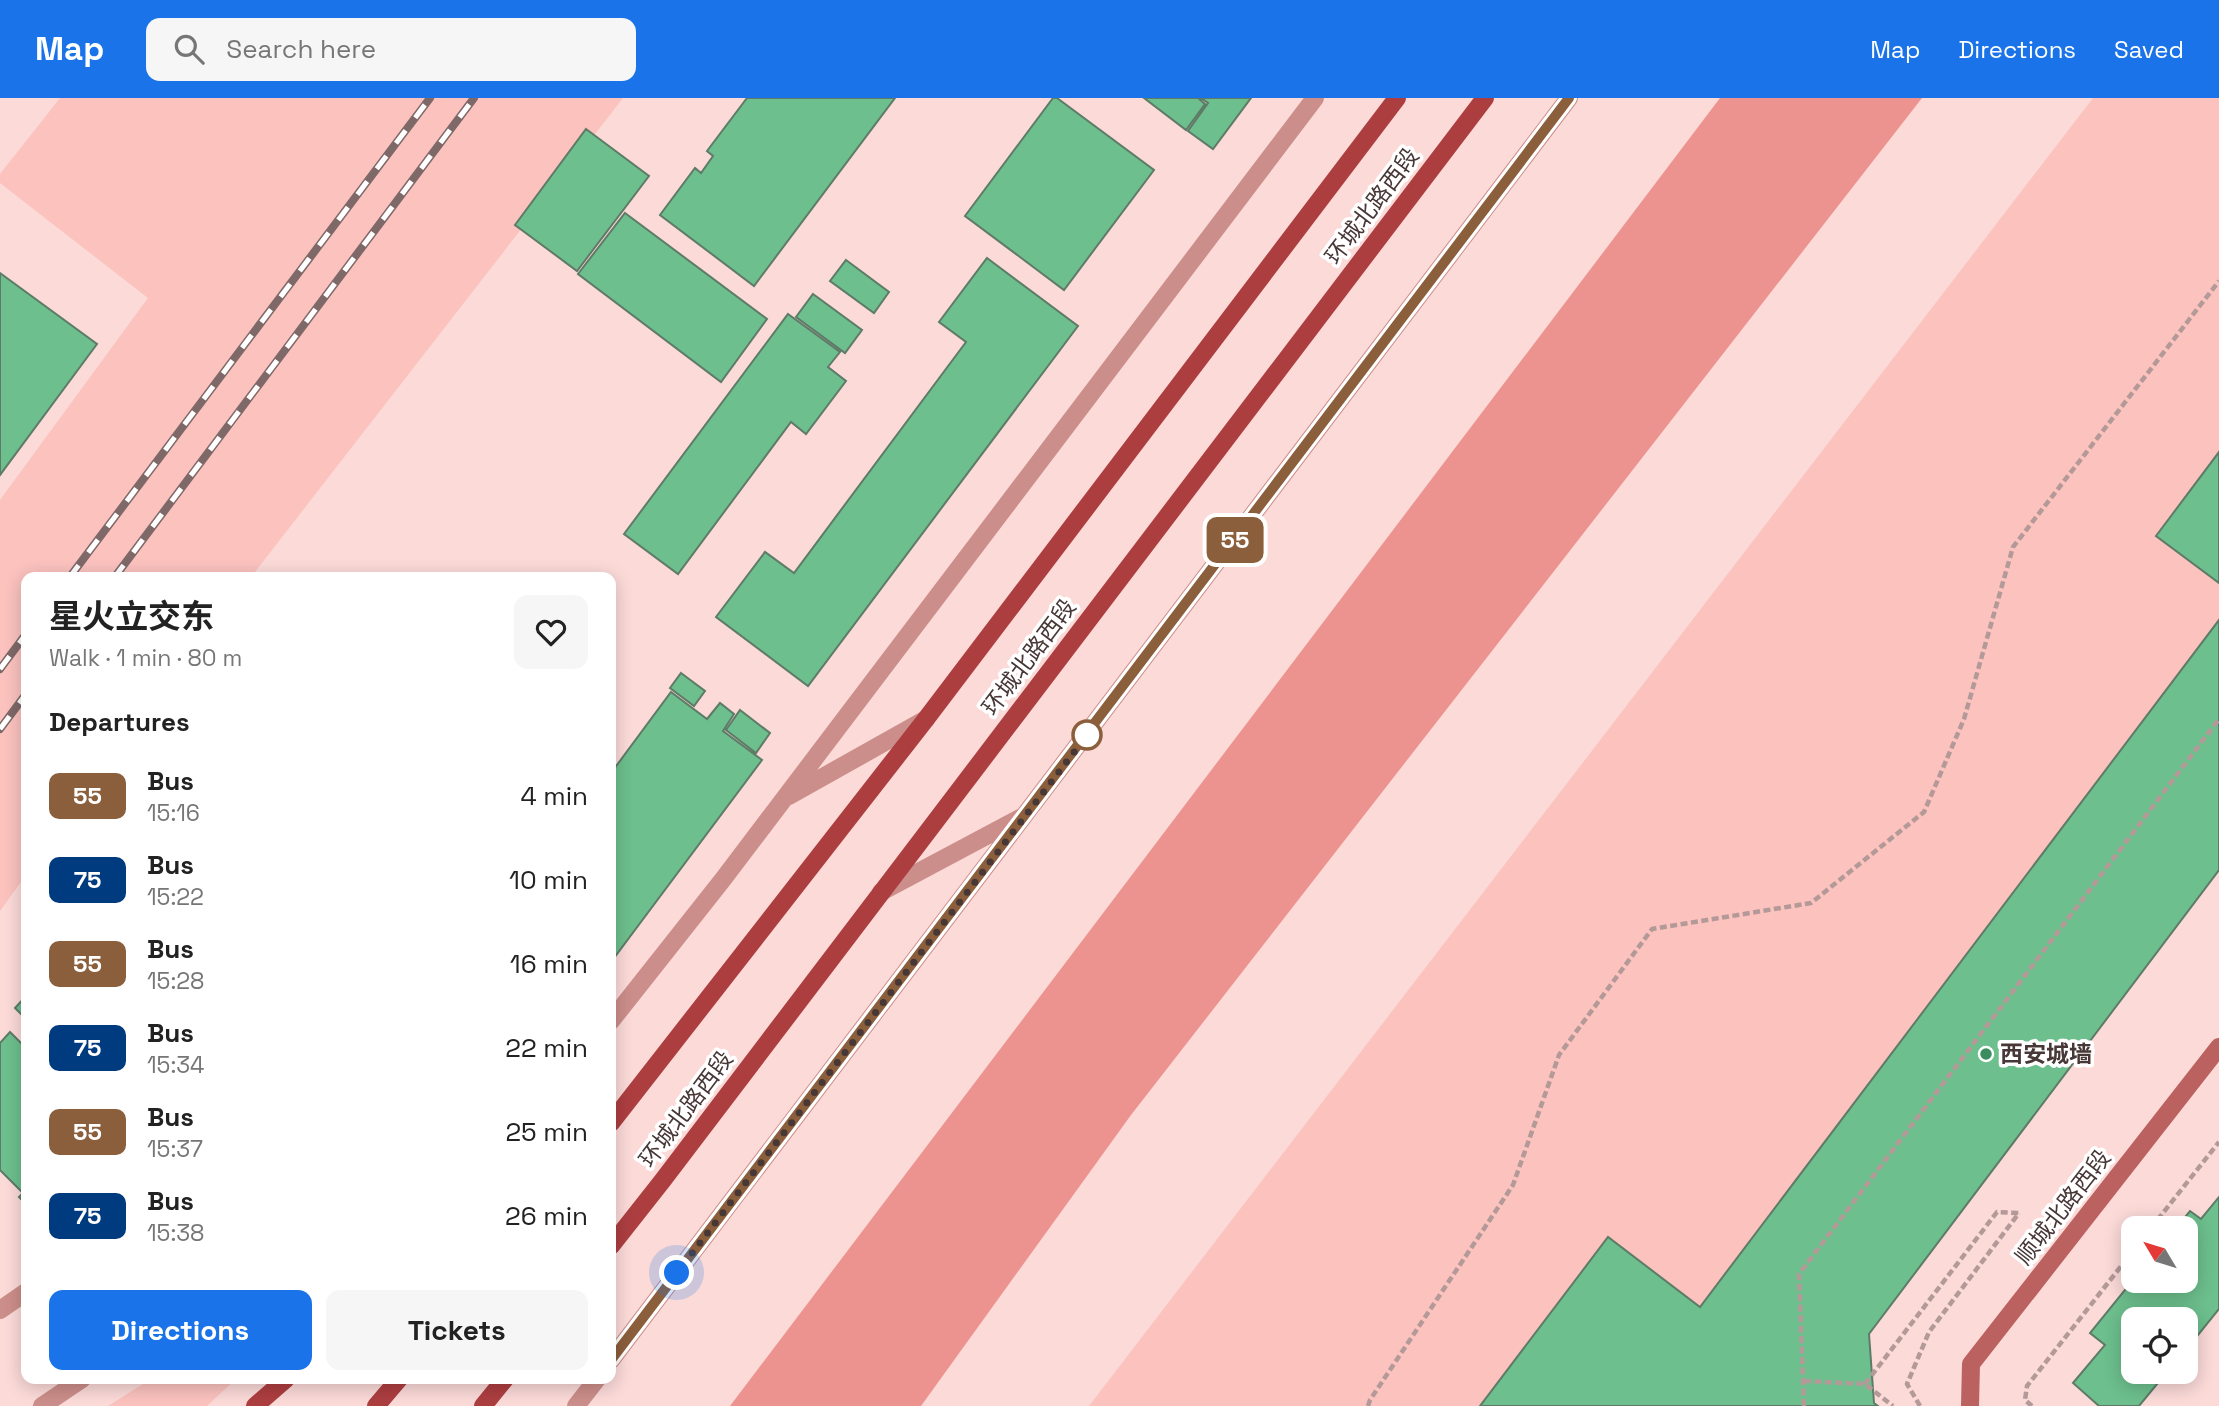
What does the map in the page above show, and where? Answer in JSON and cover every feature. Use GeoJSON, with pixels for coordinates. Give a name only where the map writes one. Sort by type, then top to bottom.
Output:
{"type":"FeatureCollection","features":[{"type":"Feature","properties":{"kind":"main road","name":"环城北路西段"},"geometry":{"type":"LineString","coordinates":[[616,1117],[926,719],[1397,98]]}},
{"type":"Feature","properties":{"kind":"main road","name":"环城北路西段"},"geometry":{"type":"LineString","coordinates":[[616,1239],[1485,98]]}},
{"type":"Feature","properties":{"kind":"main road"},"geometry":{"type":"LineString","coordinates":[[255,1406],[280,1384]]}},
{"type":"Feature","properties":{"kind":"main road"},"geometry":{"type":"LineString","coordinates":[[376,1406],[394,1384]]}},
{"type":"Feature","properties":{"kind":"main road"},"geometry":{"type":"LineString","coordinates":[[484,1406],[501,1384]]}},
{"type":"Feature","properties":{"kind":"street"},"geometry":{"type":"LineString","coordinates":[[616,1015],[783,800],[1315,98]]}},
{"type":"Feature","properties":{"kind":"street"},"geometry":{"type":"LineString","coordinates":[[616,1353],[1569,98]]}},
{"type":"Feature","properties":{"kind":"street"},"geometry":{"type":"LineString","coordinates":[[783,800],[926,719]]}},
{"type":"Feature","properties":{"kind":"street"},"geometry":{"type":"LineString","coordinates":[[881,892],[1027,814]]}},
{"type":"Feature","properties":{"kind":"street","name":"顺城北路西段"},"geometry":{"type":"LineString","coordinates":[[1970,1406],[1971,1363],[2219,1047]]}},
{"type":"Feature","properties":{"kind":"street"},"geometry":{"type":"LineString","coordinates":[[0,1310],[21,1295]]}},
{"type":"Feature","properties":{"kind":"street"},"geometry":{"type":"LineString","coordinates":[[42,1406],[75,1384]]}},
{"type":"Feature","properties":{"kind":"street"},"geometry":{"type":"LineString","coordinates":[[576,1406],[593,1384]]}},
{"type":"Feature","properties":{"kind":"path"},"geometry":{"type":"LineString","coordinates":[[1368,1406],[1513,1185],[1559,1055],[1652,929],[1811,903],[1924,812],[1964,719],[2012,547],[2219,281]]}},
{"type":"Feature","properties":{"kind":"path"},"geometry":{"type":"LineString","coordinates":[[1804,1406],[1799,1274],[2219,719]]}},
{"type":"Feature","properties":{"kind":"path"},"geometry":{"type":"LineString","coordinates":[[2160,1216],[2219,1142]]}},
{"type":"Feature","properties":{"kind":"path"},"geometry":{"type":"LineString","coordinates":[[1865,1384],[1997,1212],[2019,1213],[1929,1332],[1907,1384],[1920,1406]]}},
{"type":"Feature","properties":{"kind":"path"},"geometry":{"type":"LineString","coordinates":[[2032,1406],[2025,1400],[2027,1386],[2121,1266]]}},
{"type":"Feature","properties":{"kind":"path"},"geometry":{"type":"LineString","coordinates":[[1804,1381],[1865,1384],[1893,1406]]}},
{"type":"Feature","properties":{"kind":"shaded area"},"geometry":{"type":"Polygon","coordinates":[[[60,98],[623,98],[255,572],[21,572],[21,882],[0,911],[0,500],[148,298],[0,183],[0,174],[60,98]]]}},
{"type":"Feature","properties":{"kind":"shaded area"},"geometry":{"type":"Polygon","coordinates":[[[1720,98],[1922,98],[1131,1115],[921,1406],[730,1406],[1720,98]]]}},
{"type":"Feature","properties":{"kind":"shaded area"},"geometry":{"type":"Polygon","coordinates":[[[2093,98],[2219,98],[2219,452],[2156,536],[2219,583],[2219,620],[1700,1307],[1480,1406],[1089,1406],[2093,98]]]}},
{"type":"Feature","properties":{"kind":"shaded area"},"geometry":{"type":"Polygon","coordinates":[[[143,1384],[231,1384],[207,1406],[108,1406],[143,1384]]]}},
{"type":"Feature","properties":{"kind":"building"},"geometry":{"type":"Polygon","coordinates":[[[747,98],[895,98],[754,286],[660,215],[695,168],[701,173],[713,156],[707,151],[747,98]]]}},
{"type":"Feature","properties":{"kind":"building"},"geometry":{"type":"Polygon","coordinates":[[[1053,98],[1057,98],[1154,170],[1064,290],[965,216],[1053,98]]]}},
{"type":"Feature","properties":{"kind":"building"},"geometry":{"type":"Polygon","coordinates":[[[1144,98],[1198,98],[1205,104],[1186,130],[1144,98]]]}},
{"type":"Feature","properties":{"kind":"building"},"geometry":{"type":"Polygon","coordinates":[[[1201,98],[1251,98],[1213,149],[1188,131],[1208,103],[1201,98]]]}},
{"type":"Feature","properties":{"kind":"building"},"geometry":{"type":"Polygon","coordinates":[[[586,129],[649,176],[577,271],[515,225],[586,129]]]}},
{"type":"Feature","properties":{"kind":"building"},"geometry":{"type":"Polygon","coordinates":[[[625,213],[767,319],[721,382],[578,274],[625,213]]]}},
{"type":"Feature","properties":{"kind":"building"},"geometry":{"type":"Polygon","coordinates":[[[987,258],[1078,326],[808,686],[716,617],[765,552],[794,573],[966,342],[939,322],[987,258]]]}},
{"type":"Feature","properties":{"kind":"building"},"geometry":{"type":"Polygon","coordinates":[[[846,260],[889,292],[874,313],[830,281],[846,260]]]}},
{"type":"Feature","properties":{"kind":"building"},"geometry":{"type":"Polygon","coordinates":[[[0,273],[97,344],[0,475],[0,273]]]}},
{"type":"Feature","properties":{"kind":"building"},"geometry":{"type":"Polygon","coordinates":[[[813,294],[862,330],[845,353],[796,317],[813,294]]]}},
{"type":"Feature","properties":{"kind":"building"},"geometry":{"type":"Polygon","coordinates":[[[788,314],[840,352],[828,367],[846,381],[806,434],[791,422],[678,574],[624,534],[788,314]]]}},
{"type":"Feature","properties":{"kind":"building"},"geometry":{"type":"Polygon","coordinates":[[[2219,452],[2219,583],[2156,536],[2219,452]]]}},
{"type":"Feature","properties":{"kind":"building","name":"西安城墙"},"geometry":{"type":"Polygon","coordinates":[[[2219,620],[2219,870],[1869,1334],[1874,1403],[1878,1406],[1480,1406],[1608,1237],[1700,1307],[2219,620]]]}},
{"type":"Feature","properties":{"kind":"building"},"geometry":{"type":"Polygon","coordinates":[[[681,673],[705,691],[694,706],[670,688],[681,673]]]}},
{"type":"Feature","properties":{"kind":"building"},"geometry":{"type":"Polygon","coordinates":[[[671,692],[707,719],[720,703],[734,714],[723,731],[762,760],[616,955],[616,766],[671,692]]]}},
{"type":"Feature","properties":{"kind":"building"},"geometry":{"type":"Polygon","coordinates":[[[740,710],[770,733],[756,753],[726,730],[740,710]]]}},
{"type":"Feature","properties":{"kind":"building"},"geometry":{"type":"Polygon","coordinates":[[[21,1001],[21,1014],[15,1008],[21,1001]]]}},
{"type":"Feature","properties":{"kind":"building"},"geometry":{"type":"Polygon","coordinates":[[[10,1032],[21,1043],[21,1191],[0,1170],[0,1043],[10,1032]]]}},
{"type":"Feature","properties":{"kind":"building"},"geometry":{"type":"Polygon","coordinates":[[[2219,1197],[2219,1309],[2198,1335],[2198,1307],[2121,1307],[2121,1384],[2157,1384],[2139,1406],[2099,1406],[2073,1383],[2105,1345],[2090,1333],[2122,1293],[2198,1293],[2198,1217],[2201,1219],[2219,1197]]]}},
{"type":"Feature","properties":{"kind":"railway"},"geometry":{"type":"LineString","coordinates":[[74,572],[430,98]]}},
{"type":"Feature","properties":{"kind":"railway"},"geometry":{"type":"LineString","coordinates":[[118,572],[474,98]]}},
{"type":"Feature","properties":{"kind":"railway"},"geometry":{"type":"LineString","coordinates":[[0,669],[21,641]]}},
{"type":"Feature","properties":{"kind":"railway"},"geometry":{"type":"LineString","coordinates":[[0,729],[21,701]]}},
{"type":"Feature","properties":{"kind":"bus line","name":"55"},"geometry":{"type":"LineString","coordinates":[[616,1353],[1569,98]]}},
{"type":"Feature","properties":{"kind":"place","name":"西安城墙"},"geometry":{"type":"Point","coordinates":[1986,1054]}},
{"type":"Feature","properties":{"kind":"route"},"geometry":{"type":"LineString","coordinates":[[677,1273],[1087,735]]}}]}
